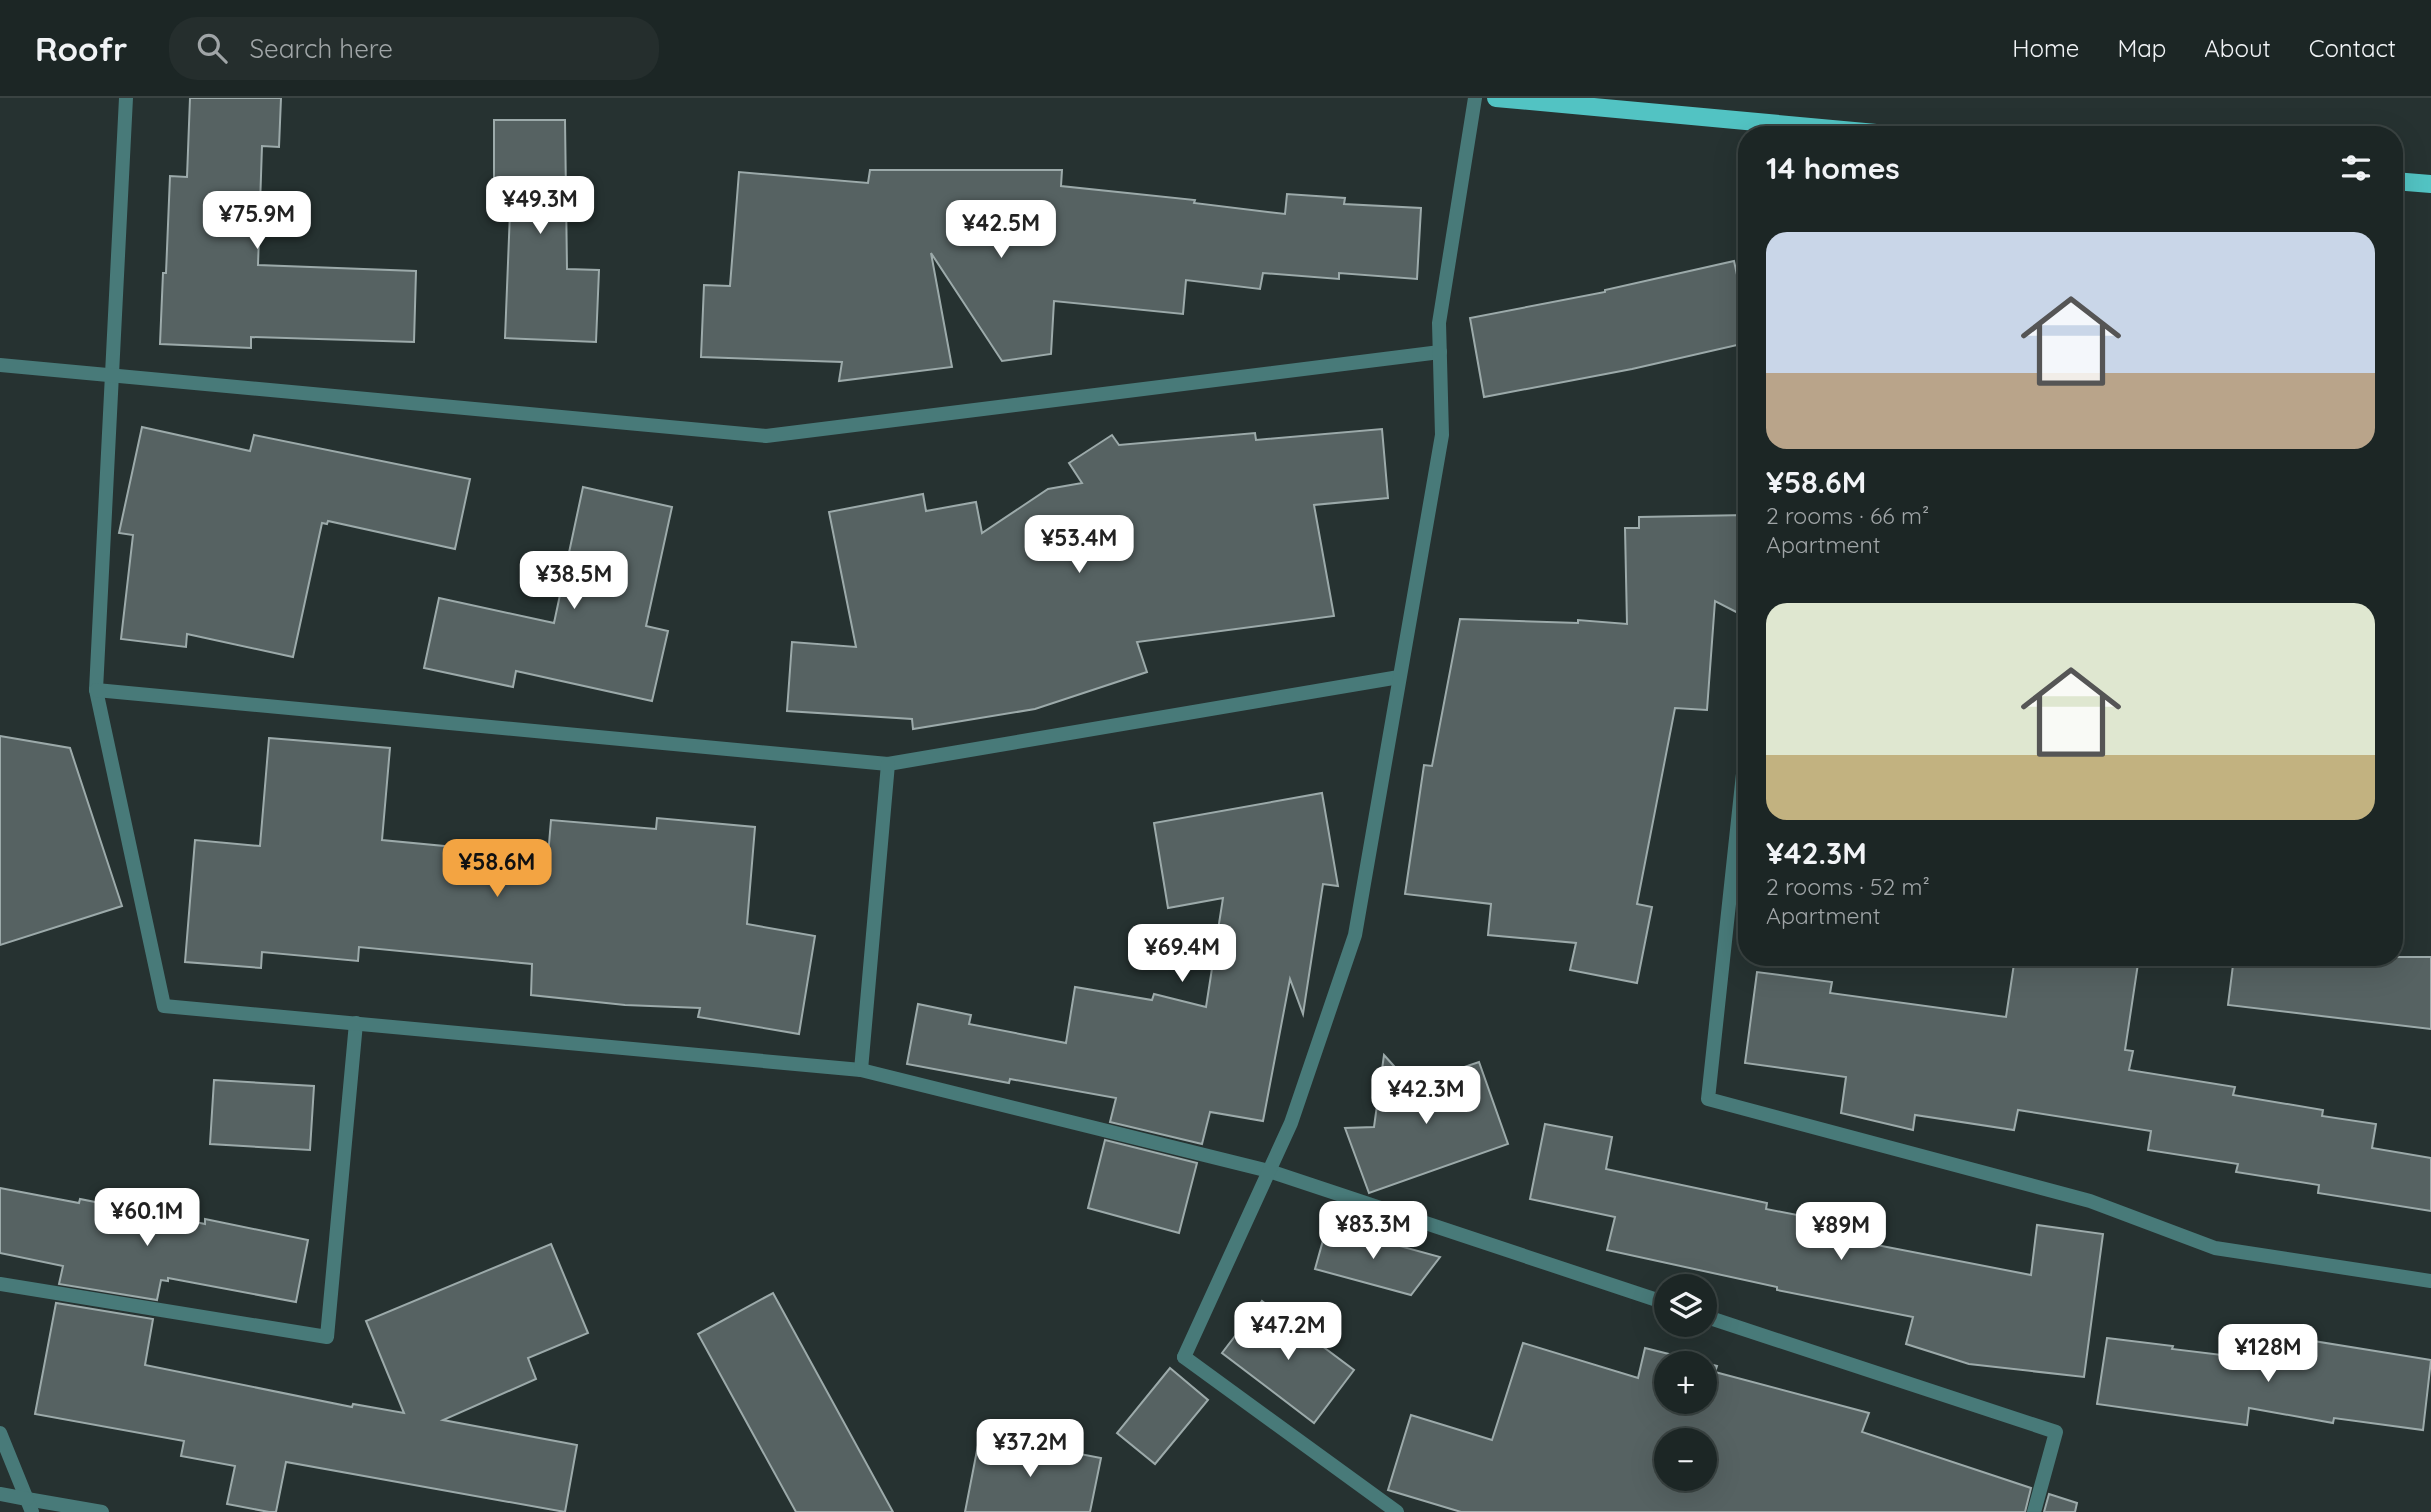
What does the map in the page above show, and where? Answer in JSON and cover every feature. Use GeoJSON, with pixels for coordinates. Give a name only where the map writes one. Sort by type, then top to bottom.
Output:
{"type":"FeatureCollection","features":[{"type":"Feature","properties":{"kind":"main road"},"geometry":{"type":"LineString","coordinates":[[1496,98],[1532,99],[1770,126]]}},
{"type":"Feature","properties":{"kind":"main road"},"geometry":{"type":"LineString","coordinates":[[2403,182],[2431,184]]}},
{"type":"Feature","properties":{"kind":"street"},"geometry":{"type":"LineString","coordinates":[[126,98],[96,690],[164,1006],[861,1069],[1269,1171],[1654,1299]]}},
{"type":"Feature","properties":{"kind":"street"},"geometry":{"type":"LineString","coordinates":[[1397,1512],[1184,1357],[1291,1123],[1355,935],[1442,435],[1439,323],[1475,98]]}},
{"type":"Feature","properties":{"kind":"street"},"geometry":{"type":"LineString","coordinates":[[0,365],[766,436],[1440,352]]}},
{"type":"Feature","properties":{"kind":"street"},"geometry":{"type":"LineString","coordinates":[[96,690],[888,764],[1399,677]]}},
{"type":"Feature","properties":{"kind":"street"},"geometry":{"type":"LineString","coordinates":[[861,1069],[888,764]]}},
{"type":"Feature","properties":{"kind":"street"},"geometry":{"type":"LineString","coordinates":[[1738,821],[1708,1100],[2090,1201],[2215,1248],[2431,1281]]}},
{"type":"Feature","properties":{"kind":"street"},"geometry":{"type":"LineString","coordinates":[[0,1284],[327,1337],[356,1023]]}},
{"type":"Feature","properties":{"kind":"street"},"geometry":{"type":"LineString","coordinates":[[1717,1320],[2056,1432],[2034,1512]]}},
{"type":"Feature","properties":{"kind":"street"},"geometry":{"type":"LineString","coordinates":[[0,1433],[30,1505]]}},
{"type":"Feature","properties":{"kind":"street"},"geometry":{"type":"LineString","coordinates":[[0,1494],[30,1505],[102,1512]]}},
{"type":"Feature","properties":{"kind":"building"},"geometry":{"type":"Polygon","coordinates":[[[190,98],[281,98],[279,147],[262,146],[258,265],[416,271],[414,342],[251,337],[251,348],[160,344],[170,176],[187,177],[190,98]]]}},
{"type":"Feature","properties":{"kind":"building"},"geometry":{"type":"Polygon","coordinates":[[[494,120],[565,120],[567,269],[599,270],[596,342],[505,338],[510,212],[494,212],[494,120]]]}},
{"type":"Feature","properties":{"kind":"building"},"geometry":{"type":"Polygon","coordinates":[[[870,170],[1062,170],[1061,186],[1195,200],[1194,203],[1285,214],[1287,194],[1345,198],[1344,204],[1421,208],[1417,279],[1339,273],[1339,279],[1263,273],[1260,289],[1186,280],[1183,314],[1054,301],[1051,354],[1002,361],[931,253],[952,367],[839,381],[842,362],[701,357],[704,285],[730,286],[739,172],[868,183],[870,170]]]}},
{"type":"Feature","properties":{"kind":"building"},"geometry":{"type":"Polygon","coordinates":[[[1734,261],[1738,279],[1738,345],[1632,369],[1484,397],[1470,318],[1734,261]]]}},
{"type":"Feature","properties":{"kind":"building"},"geometry":{"type":"Polygon","coordinates":[[[142,427],[250,451],[254,435],[470,479],[455,549],[328,521],[327,524],[322,523],[293,657],[187,634],[186,647],[121,639],[133,535],[119,533],[142,427]]]}},
{"type":"Feature","properties":{"kind":"building"},"geometry":{"type":"Polygon","coordinates":[[[1382,429],[1388,498],[1314,505],[1334,616],[1137,642],[1147,672],[1035,709],[913,729],[912,719],[787,711],[792,642],[856,647],[829,512],[923,494],[926,511],[976,502],[982,533],[1048,489],[1082,483],[1069,463],[1112,435],[1119,445],[1255,433],[1256,440],[1382,429]]]}},
{"type":"Feature","properties":{"kind":"building"},"geometry":{"type":"Polygon","coordinates":[[[583,487],[672,507],[646,626],[668,631],[652,701],[516,671],[513,687],[424,668],[439,598],[554,623],[583,487]]]}},
{"type":"Feature","properties":{"kind":"building"},"geometry":{"type":"Polygon","coordinates":[[[1738,515],[1738,613],[1715,601],[1707,710],[1675,708],[1637,904],[1652,907],[1637,983],[1570,970],[1576,943],[1488,935],[1491,904],[1405,894],[1424,765],[1432,766],[1460,619],[1578,623],[1578,620],[1627,624],[1625,528],[1639,528],[1639,517],[1738,515]]]}},
{"type":"Feature","properties":{"kind":"building"},"geometry":{"type":"Polygon","coordinates":[[[0,736],[70,748],[122,906],[0,945],[0,736]]]}},
{"type":"Feature","properties":{"kind":"building"},"geometry":{"type":"Polygon","coordinates":[[[269,738],[390,748],[382,840],[548,856],[551,820],[656,829],[657,818],[755,827],[747,924],[815,936],[799,1034],[698,1017],[700,1008],[625,1005],[531,995],[532,964],[359,947],[358,961],[262,952],[261,968],[185,962],[195,840],[260,846],[269,738]]]}},
{"type":"Feature","properties":{"kind":"building"},"geometry":{"type":"Polygon","coordinates":[[[1322,793],[1338,886],[1323,884],[1303,1014],[1290,979],[1263,1121],[1210,1112],[1202,1144],[1110,1122],[1116,1098],[1010,1079],[1009,1083],[907,1064],[918,1004],[971,1015],[969,1024],[1066,1043],[1075,987],[1152,1000],[1154,994],[1206,1007],[1223,898],[1168,908],[1154,823],[1322,793]]]}},
{"type":"Feature","properties":{"kind":"building"},"geometry":{"type":"Polygon","coordinates":[[[2403,957],[2431,957],[2431,1029],[2228,1005],[2233,966],[2403,966],[2403,957]]]}},
{"type":"Feature","properties":{"kind":"building"},"geometry":{"type":"Polygon","coordinates":[[[2014,966],[2138,966],[2125,1050],[2133,1051],[2129,1070],[2235,1087],[2233,1095],[2323,1110],[2322,1116],[2376,1124],[2372,1148],[2431,1158],[2431,1211],[2318,1193],[2319,1185],[2236,1172],[2238,1164],[2148,1150],[2151,1131],[2018,1110],[2014,1130],[1915,1115],[1913,1130],[1841,1113],[1846,1077],[1745,1063],[1757,972],[1832,982],[1830,993],[2006,1017],[2014,966]]]}},
{"type":"Feature","properties":{"kind":"building"},"geometry":{"type":"Polygon","coordinates":[[[1384,1055],[1411,1085],[1479,1062],[1508,1144],[1369,1193],[1345,1128],[1374,1127],[1384,1055]]]}},
{"type":"Feature","properties":{"kind":"building"},"geometry":{"type":"Polygon","coordinates":[[[214,1080],[314,1086],[310,1150],[210,1144],[214,1080]]]}},
{"type":"Feature","properties":{"kind":"building"},"geometry":{"type":"Polygon","coordinates":[[[1545,1124],[1612,1137],[1606,1169],[1767,1203],[1766,1209],[1859,1227],[1856,1241],[2031,1275],[2037,1225],[2103,1234],[2084,1377],[1969,1364],[1906,1344],[1913,1317],[1777,1290],[1777,1287],[1607,1250],[1615,1217],[1530,1199],[1545,1124]]]}},
{"type":"Feature","properties":{"kind":"building"},"geometry":{"type":"Polygon","coordinates":[[[1105,1140],[1197,1163],[1179,1233],[1088,1208],[1105,1140]]]}},
{"type":"Feature","properties":{"kind":"building"},"geometry":{"type":"Polygon","coordinates":[[[0,1188],[79,1203],[80,1199],[205,1224],[205,1219],[308,1240],[296,1302],[168,1278],[168,1281],[161,1280],[157,1300],[59,1284],[63,1266],[0,1253],[0,1188]]]}},
{"type":"Feature","properties":{"kind":"building"},"geometry":{"type":"Polygon","coordinates":[[[1327,1226],[1440,1257],[1411,1295],[1315,1269],[1327,1226]]]}},
{"type":"Feature","properties":{"kind":"building"},"geometry":{"type":"Polygon","coordinates":[[[551,1244],[588,1333],[528,1358],[536,1379],[443,1420],[577,1445],[565,1512],[286,1462],[276,1512],[269,1512],[227,1504],[235,1466],[181,1456],[184,1441],[35,1414],[56,1303],[153,1319],[145,1365],[352,1407],[353,1404],[404,1413],[366,1321],[551,1244]]]}},
{"type":"Feature","properties":{"kind":"building"},"geometry":{"type":"Polygon","coordinates":[[[773,1293],[893,1512],[796,1512],[698,1334],[773,1293]]]}},
{"type":"Feature","properties":{"kind":"building"},"geometry":{"type":"Polygon","coordinates":[[[1262,1301],[1354,1370],[1314,1423],[1222,1353],[1262,1301]]]}},
{"type":"Feature","properties":{"kind":"building"},"geometry":{"type":"Polygon","coordinates":[[[2107,1338],[2297,1364],[2301,1339],[2431,1360],[2423,1430],[2334,1418],[2333,1423],[2249,1408],[2247,1425],[2097,1404],[2107,1338]]]}},
{"type":"Feature","properties":{"kind":"building"},"geometry":{"type":"Polygon","coordinates":[[[1523,1343],[1638,1378],[1645,1348],[1657,1351],[1654,1351],[1654,1414],[1717,1414],[1717,1373],[1869,1413],[1862,1432],[2031,1488],[2025,1512],[1461,1512],[1388,1490],[1411,1415],[1492,1440],[1523,1343]]]}},
{"type":"Feature","properties":{"kind":"building"},"geometry":{"type":"Polygon","coordinates":[[[1170,1368],[1208,1400],[1155,1464],[1117,1433],[1170,1368]]]}},
{"type":"Feature","properties":{"kind":"building"},"geometry":{"type":"Polygon","coordinates":[[[980,1435],[1101,1458],[1090,1512],[965,1512],[980,1435]]]}},
{"type":"Feature","properties":{"kind":"building"},"geometry":{"type":"Polygon","coordinates":[[[2049,1494],[2077,1503],[2075,1512],[2044,1512],[2049,1494]]]}}]}
